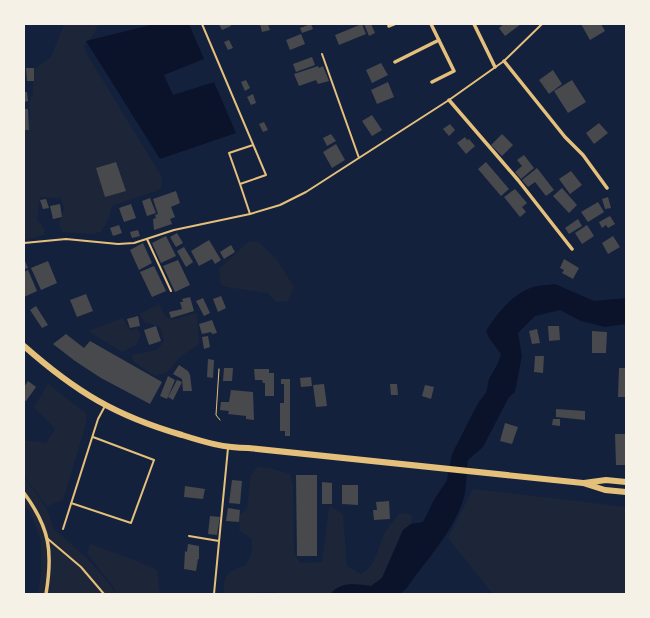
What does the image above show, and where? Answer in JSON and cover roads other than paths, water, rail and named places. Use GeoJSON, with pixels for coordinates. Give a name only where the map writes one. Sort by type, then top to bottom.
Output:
{"type":"FeatureCollection","features":[{"type":"Feature","properties":{"kind":"main road"},"geometry":{"type":"LineString","coordinates":[[24,346],[51,370],[104,406],[146,425],[228,448],[248,448],[583,483],[605,490],[626,492]]}},
{"type":"Feature","properties":{"kind":"main road"},"geometry":{"type":"LineString","coordinates":[[583,483],[606,480],[626,482]]}},
{"type":"Feature","properties":{"kind":"street"},"geometry":{"type":"LineString","coordinates":[[389,26],[394,24]]}},
{"type":"Feature","properties":{"kind":"street"},"geometry":{"type":"LineString","coordinates":[[431,24],[454,71],[432,82]]}},
{"type":"Feature","properties":{"kind":"street"},"geometry":{"type":"LineString","coordinates":[[474,24],[495,67]]}},
{"type":"Feature","properties":{"kind":"street"},"geometry":{"type":"LineString","coordinates":[[395,62],[439,40]]}},
{"type":"Feature","properties":{"kind":"street"},"geometry":{"type":"LineString","coordinates":[[504,61],[565,137],[582,155],[607,188]]}},
{"type":"Feature","properties":{"kind":"street"},"geometry":{"type":"LineString","coordinates":[[449,100],[518,180],[572,250]]}},
{"type":"Feature","properties":{"kind":"street"},"geometry":{"type":"LineString","coordinates":[[24,493],[38,512],[48,539],[49,577],[46,594]]}},
{"type":"Feature","properties":{"kind":"lane"},"geometry":{"type":"LineString","coordinates":[[202,24],[266,175],[240,184]]}},
{"type":"Feature","properties":{"kind":"lane"},"geometry":{"type":"LineString","coordinates":[[24,243],[66,239],[118,244],[147,238],[174,230],[250,214],[280,205],[306,192],[449,100],[504,61],[542,24]]}},
{"type":"Feature","properties":{"kind":"lane"},"geometry":{"type":"LineString","coordinates":[[322,54],[359,158]]}},
{"type":"Feature","properties":{"kind":"lane"},"geometry":{"type":"LineString","coordinates":[[250,214],[229,153],[253,145]]}},
{"type":"Feature","properties":{"kind":"lane"},"geometry":{"type":"LineString","coordinates":[[147,238],[171,291]]}},
{"type":"Feature","properties":{"kind":"lane"},"geometry":{"type":"LineString","coordinates":[[63,529],[98,419],[104,406]]}},
{"type":"Feature","properties":{"kind":"lane"},"geometry":{"type":"LineString","coordinates":[[71,503],[131,523],[154,460],[93,438]]}},
{"type":"Feature","properties":{"kind":"lane"},"geometry":{"type":"LineString","coordinates":[[214,594],[228,448]]}},
{"type":"Feature","properties":{"kind":"lane"},"geometry":{"type":"LineString","coordinates":[[189,536],[219,541]]}},
{"type":"Feature","properties":{"kind":"lane"},"geometry":{"type":"LineString","coordinates":[[48,539],[80,567],[104,594]]}}]}
